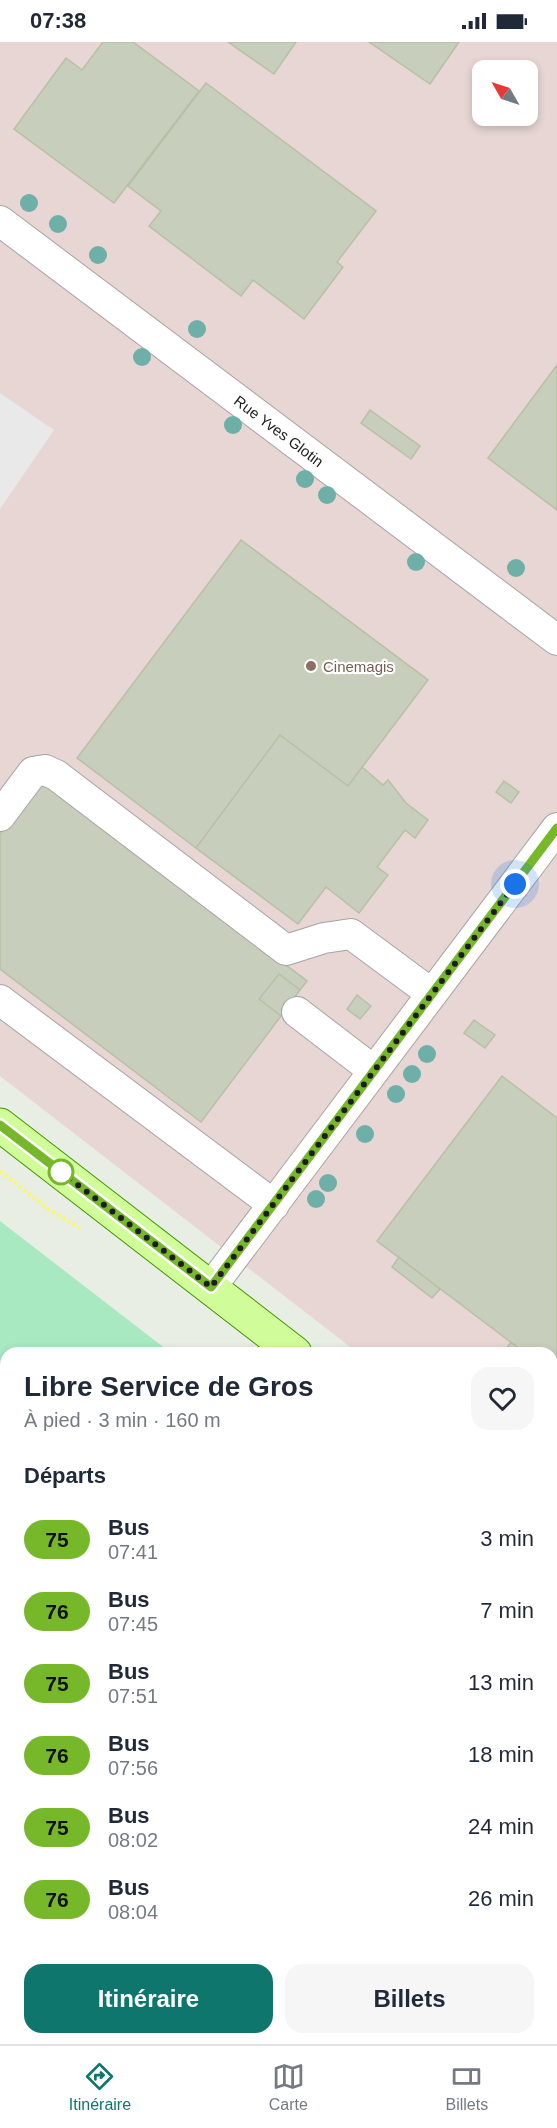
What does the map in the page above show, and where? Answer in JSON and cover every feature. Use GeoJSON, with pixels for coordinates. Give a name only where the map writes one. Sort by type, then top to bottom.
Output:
{"type":"FeatureCollection","features":[{"type":"Feature","properties":{"kind":"main road"},"geometry":{"type":"LineString","coordinates":[[0,1125],[287,1347]]}},
{"type":"Feature","properties":{"kind":"street","name":"Rue Yves Glotin"},"geometry":{"type":"LineString","coordinates":[[0,221],[557,640]]}},
{"type":"Feature","properties":{"kind":"street"},"geometry":{"type":"LineString","coordinates":[[0,816],[33,772],[45,770],[286,950],[324,938],[351,934],[432,994]]}},
{"type":"Feature","properties":{"kind":"street"},"geometry":{"type":"LineString","coordinates":[[211,1287],[557,828]]}},
{"type":"Feature","properties":{"kind":"street"},"geometry":{"type":"LineString","coordinates":[[0,1000],[274,1205]]}},
{"type":"Feature","properties":{"kind":"street"},"geometry":{"type":"LineString","coordinates":[[297,1012],[374,1071]]}},
{"type":"Feature","properties":{"kind":"shaded area"},"geometry":{"type":"Polygon","coordinates":[[[0,42],[557,42],[557,1347],[350,1347],[0,1076],[0,42]]]}},
{"type":"Feature","properties":{"kind":"shaded area"},"geometry":{"type":"Polygon","coordinates":[[[0,393],[54,430],[0,509],[0,393]]]}},
{"type":"Feature","properties":{"kind":"green space"},"geometry":{"type":"Polygon","coordinates":[[[0,1221],[163,1347],[0,1347],[0,1221]]]}},
{"type":"Feature","properties":{"kind":"building"},"geometry":{"type":"Polygon","coordinates":[[[103,42],[133,42],[199,91],[114,203],[14,129],[66,58],[82,70],[103,42]]]}},
{"type":"Feature","properties":{"kind":"building"},"geometry":{"type":"Polygon","coordinates":[[[228,42],[296,42],[274,74],[228,42]]]}},
{"type":"Feature","properties":{"kind":"building"},"geometry":{"type":"Polygon","coordinates":[[[369,42],[459,42],[430,84],[369,42]]]}},
{"type":"Feature","properties":{"kind":"building"},"geometry":{"type":"Polygon","coordinates":[[[206,83],[376,211],[337,262],[343,267],[304,319],[253,280],[241,296],[149,226],[161,211],[128,186],[206,83]]]}},
{"type":"Feature","properties":{"kind":"building"},"geometry":{"type":"Polygon","coordinates":[[[557,365],[557,510],[488,458],[557,365]]]}},
{"type":"Feature","properties":{"kind":"building"},"geometry":{"type":"Polygon","coordinates":[[[370,410],[420,446],[411,459],[361,423],[370,410]]]}},
{"type":"Feature","properties":{"kind":"building"},"geometry":{"type":"Polygon","coordinates":[[[241,540],[428,680],[348,786],[280,735],[196,848],[77,758],[241,540]]]}},
{"type":"Feature","properties":{"kind":"building"},"geometry":{"type":"Polygon","coordinates":[[[280,735],[348,786],[362,767],[383,785],[388,780],[406,803],[428,820],[415,838],[405,830],[377,867],[388,875],[359,913],[326,887],[298,924],[196,848],[280,735]]]}},
{"type":"Feature","properties":{"kind":"building"},"geometry":{"type":"Polygon","coordinates":[[[41,779],[307,981],[300,990],[279,974],[259,999],[281,1016],[201,1122],[0,969],[0,834],[41,779]]]}},
{"type":"Feature","properties":{"kind":"building"},"geometry":{"type":"Polygon","coordinates":[[[504,781],[519,792],[511,803],[496,792],[504,781]]]}},
{"type":"Feature","properties":{"kind":"building"},"geometry":{"type":"Polygon","coordinates":[[[279,974],[300,990],[281,1016],[259,999],[279,974]]]}},
{"type":"Feature","properties":{"kind":"building"},"geometry":{"type":"Polygon","coordinates":[[[357,995],[371,1006],[360,1019],[347,1009],[357,995]]]}},
{"type":"Feature","properties":{"kind":"building"},"geometry":{"type":"Polygon","coordinates":[[[474,1020],[495,1035],[485,1048],[464,1033],[474,1020]]]}},
{"type":"Feature","properties":{"kind":"building"},"geometry":{"type":"Polygon","coordinates":[[[502,1076],[557,1118],[557,1347],[517,1347],[377,1241],[502,1076]]]}},
{"type":"Feature","properties":{"kind":"building"},"geometry":{"type":"Polygon","coordinates":[[[399,1257],[440,1289],[432,1298],[392,1267],[399,1257]]]}},
{"type":"Feature","properties":{"kind":"building"},"geometry":{"type":"Polygon","coordinates":[[[511,1342],[517,1347],[508,1347],[511,1342]]]}},
{"type":"Feature","properties":{"kind":"bus line","name":"75"},"geometry":{"type":"LineString","coordinates":[[0,1125],[211,1287],[557,828]]}},
{"type":"Feature","properties":{"kind":"place","name":"Cinemagis"},"geometry":{"type":"Point","coordinates":[311,666]}},
{"type":"Feature","properties":{"kind":"route"},"geometry":{"type":"LineString","coordinates":[[61,1172],[211,1287],[515,884]]}}]}
